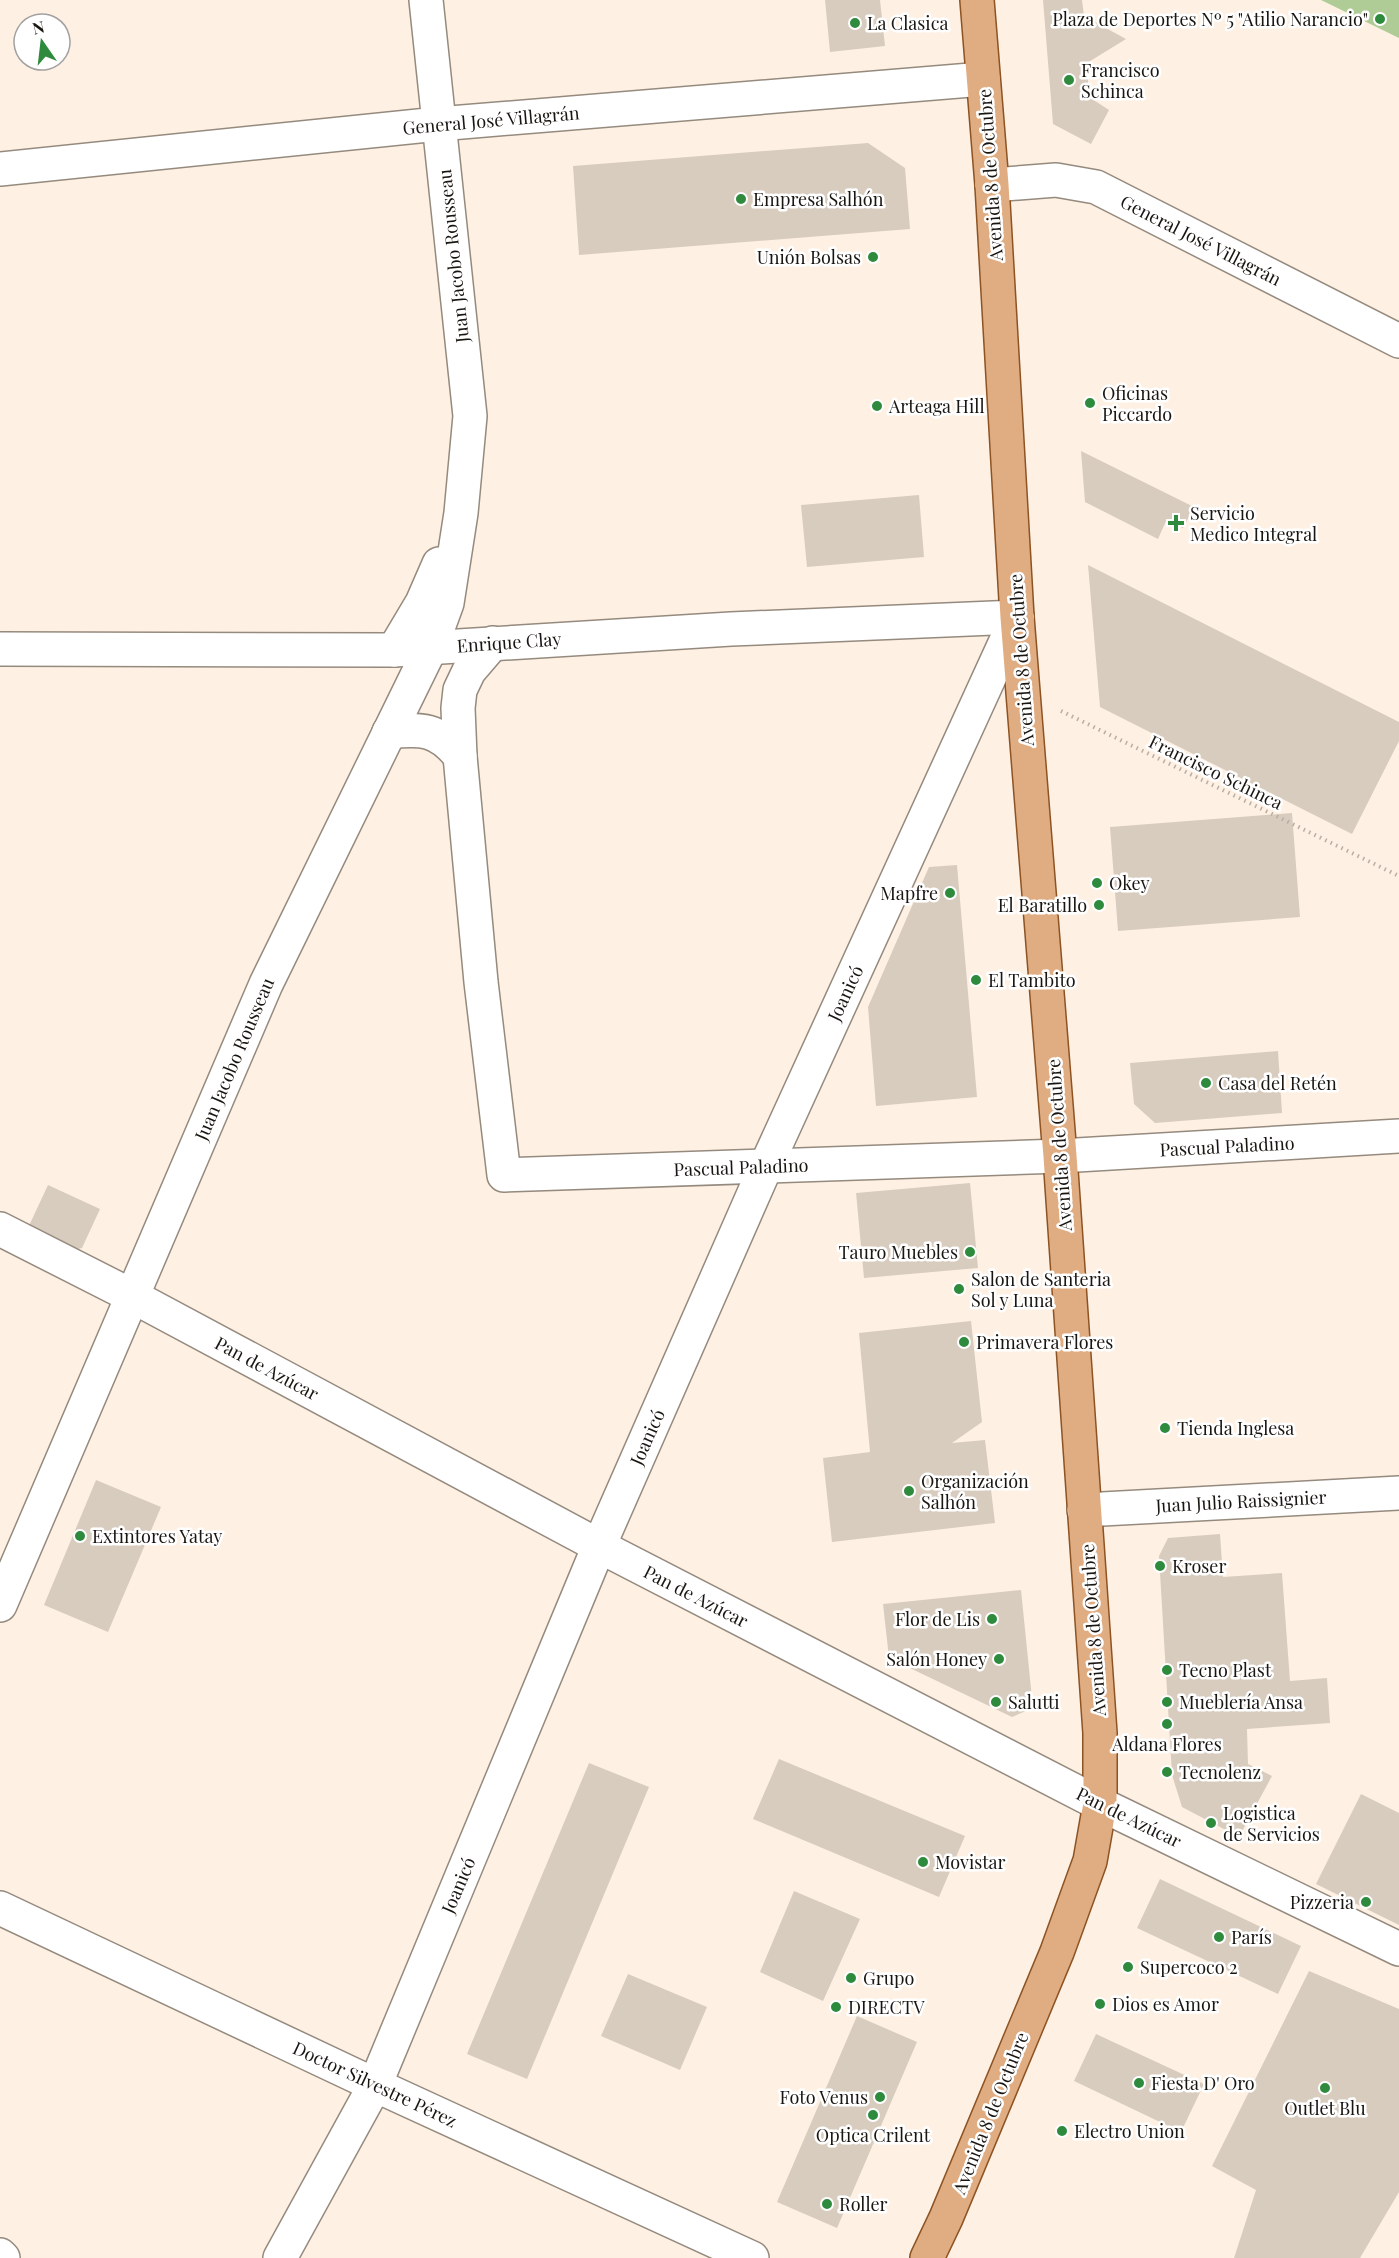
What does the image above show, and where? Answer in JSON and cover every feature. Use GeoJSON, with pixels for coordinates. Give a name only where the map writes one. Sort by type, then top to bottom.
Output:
{"type":"FeatureCollection","features":[{"type":"Feature","properties":{"kind":"main road","name":"Avenida 8 de Octubre"},"geometry":{"type":"LineString","coordinates":[[927,2258],[946,2218],[1057,1952],[1090,1861],[1100,1804],[1100,1733],[1060,1156],[1022,692],[992,185],[977,0]]}},
{"type":"Feature","properties":{"kind":"street","name":"Juan Jacobo Rousseau"},"geometry":{"type":"LineString","coordinates":[[0,1605],[266,984],[431,648],[447,603],[461,513],[470,416],[426,0]]}},
{"type":"Feature","properties":{"kind":"street","name":"General José Villagrán"},"geometry":{"type":"LineString","coordinates":[[0,169],[438,124],[983,79]]}},
{"type":"Feature","properties":{"kind":"street","name":"General José Villagrán"},"geometry":{"type":"LineString","coordinates":[[992,185],[1056,180],[1096,187],[1399,340]]}},
{"type":"Feature","properties":{"kind":"street","name":"Juan Jacobo Rousseau"},"geometry":{"type":"LineString","coordinates":[[394,650],[422,603],[461,513]]}},
{"type":"Feature","properties":{"kind":"street","name":"Enrique Clay"},"geometry":{"type":"LineString","coordinates":[[0,649],[394,650],[730,629],[1017,617]]}},
{"type":"Feature","properties":{"kind":"street","name":"Joanicó"},"geometry":{"type":"LineString","coordinates":[[280,2258],[375,2085],[599,1546],[766,1166],[1017,617]]}},
{"type":"Feature","properties":{"kind":"street","name":"Pascual Paladino"},"geometry":{"type":"LineString","coordinates":[[493,643],[469,671],[460,690],[458,708],[460,756],[481,982],[504,1175],[1060,1156],[1399,1136]]}},
{"type":"Feature","properties":{"kind":"street"},"geometry":{"type":"LineString","coordinates":[[389,732],[416,729],[430,732],[444,739],[460,756]]}},
{"type":"Feature","properties":{"kind":"street","name":"Pan de Azúcar"},"geometry":{"type":"LineString","coordinates":[[0,1229],[132,1296],[599,1546],[1100,1804],[1399,1949]]}},
{"type":"Feature","properties":{"kind":"street","name":"Juan Julio Raissignier"},"geometry":{"type":"LineString","coordinates":[[1084,1510],[1399,1493]]}},
{"type":"Feature","properties":{"kind":"street","name":"Doctor Silvestre Pérez"},"geometry":{"type":"LineString","coordinates":[[0,1908],[375,2085],[752,2258]]}},
{"type":"Feature","properties":{"kind":"path","name":"Francisco Schinca"},"geometry":{"type":"LineString","coordinates":[[1022,692],[1399,876]]}},
{"type":"Feature","properties":{"kind":"green space","name":"Plaza de Deportes Nº 5 \"Atilio Narancio\""},"geometry":{"type":"Polygon","coordinates":[[[1321,0],[1399,0],[1399,38],[1321,0]]]}},
{"type":"Feature","properties":{"kind":"building","name":"La Clasica"},"geometry":{"type":"Polygon","coordinates":[[[825,0],[880,0],[885,46],[830,52],[825,0]]]}},
{"type":"Feature","properties":{"kind":"building","name":"Francisco Schinca"},"geometry":{"type":"Polygon","coordinates":[[[1043,0],[1082,0],[1084,16],[1126,39],[1087,63],[1089,97],[1109,110],[1091,144],[1053,124],[1043,0]]]}},
{"type":"Feature","properties":{"kind":"building","name":"Empresa Salhón"},"geometry":{"type":"Polygon","coordinates":[[[868,143],[905,168],[910,229],[579,255],[573,166],[868,143]]]}},
{"type":"Feature","properties":{"kind":"building"},"geometry":{"type":"Polygon","coordinates":[[[1081,451],[1194,507],[1183,528],[1166,521],[1158,539],[1085,502],[1081,451]]]}},
{"type":"Feature","properties":{"kind":"building"},"geometry":{"type":"Polygon","coordinates":[[[919,495],[924,557],[807,567],[801,505],[919,495]]]}},
{"type":"Feature","properties":{"kind":"building"},"geometry":{"type":"Polygon","coordinates":[[[1088,565],[1399,722],[1399,741],[1352,834],[1100,707],[1088,565]]]}},
{"type":"Feature","properties":{"kind":"building"},"geometry":{"type":"Polygon","coordinates":[[[1292,813],[1300,917],[1118,931],[1110,827],[1292,813]]]}},
{"type":"Feature","properties":{"kind":"building"},"geometry":{"type":"Polygon","coordinates":[[[957,865],[977,1097],[876,1106],[868,1007],[929,867],[957,865]]]}},
{"type":"Feature","properties":{"kind":"building","name":"Casa del Retén"},"geometry":{"type":"Polygon","coordinates":[[[1278,1051],[1282,1113],[1155,1123],[1134,1104],[1130,1063],[1278,1051]]]}},
{"type":"Feature","properties":{"kind":"building"},"geometry":{"type":"Polygon","coordinates":[[[970,1183],[978,1268],[864,1278],[856,1193],[970,1183]]]}},
{"type":"Feature","properties":{"kind":"building"},"geometry":{"type":"Polygon","coordinates":[[[48,1185],[100,1209],[82,1248],[74,1250],[27,1230],[48,1185]]]}},
{"type":"Feature","properties":{"kind":"building"},"geometry":{"type":"Polygon","coordinates":[[[971,1321],[982,1422],[952,1443],[985,1440],[995,1523],[832,1542],[823,1458],[870,1452],[859,1333],[971,1321]]]}},
{"type":"Feature","properties":{"kind":"building"},"geometry":{"type":"Polygon","coordinates":[[[96,1480],[161,1507],[108,1632],[44,1605],[96,1480]]]}},
{"type":"Feature","properties":{"kind":"building"},"geometry":{"type":"Polygon","coordinates":[[[1220,1534],[1223,1577],[1282,1573],[1290,1681],[1327,1678],[1330,1723],[1247,1729],[1248,1764],[1272,1776],[1239,1837],[1182,1807],[1172,1775],[1159,1556],[1168,1538],[1220,1534]]]}},
{"type":"Feature","properties":{"kind":"building"},"geometry":{"type":"Polygon","coordinates":[[[1021,1590],[1033,1708],[1012,1717],[889,1658],[883,1604],[1021,1590]]]}},
{"type":"Feature","properties":{"kind":"building"},"geometry":{"type":"Polygon","coordinates":[[[779,1759],[965,1836],[939,1897],[753,1819],[779,1759]]]}},
{"type":"Feature","properties":{"kind":"building"},"geometry":{"type":"Polygon","coordinates":[[[589,1763],[649,1787],[527,2079],[467,2054],[589,1763]]]}},
{"type":"Feature","properties":{"kind":"building"},"geometry":{"type":"Polygon","coordinates":[[[1361,1794],[1399,1813],[1399,1925],[1316,1884],[1361,1794]]]}},
{"type":"Feature","properties":{"kind":"building","name":"París"},"geometry":{"type":"Polygon","coordinates":[[[1160,1879],[1301,1946],[1278,1994],[1137,1928],[1160,1879]]]}},
{"type":"Feature","properties":{"kind":"building"},"geometry":{"type":"Polygon","coordinates":[[[794,1891],[860,1919],[823,2001],[760,1972],[794,1891]]]}},
{"type":"Feature","properties":{"kind":"building","name":"Outlet Blu"},"geometry":{"type":"Polygon","coordinates":[[[1309,1971],[1399,2009],[1399,2192],[1360,2258],[1234,2258],[1256,2190],[1212,2166],[1309,1971]]]}},
{"type":"Feature","properties":{"kind":"building"},"geometry":{"type":"Polygon","coordinates":[[[628,1974],[707,2007],[680,2070],[601,2036],[628,1974]]]}},
{"type":"Feature","properties":{"kind":"building"},"geometry":{"type":"Polygon","coordinates":[[[857,2016],[917,2042],[837,2228],[777,2202],[857,2016]]]}},
{"type":"Feature","properties":{"kind":"building","name":"Fiesta D' Oro"},"geometry":{"type":"Polygon","coordinates":[[[1096,2034],[1204,2084],[1181,2132],[1074,2081],[1096,2034]]]}},
{"type":"Feature","properties":{"kind":"place","name":"Plaza de Deportes Nº 5 \"Atilio Narancio\""},"geometry":{"type":"Point","coordinates":[1380,19]}},
{"type":"Feature","properties":{"kind":"place","name":"La Clasica"},"geometry":{"type":"Point","coordinates":[855,23]}},
{"type":"Feature","properties":{"kind":"place","name":"Francisco Schinca"},"geometry":{"type":"Point","coordinates":[1069,80]}},
{"type":"Feature","properties":{"kind":"place","name":"Empresa Salhón"},"geometry":{"type":"Point","coordinates":[741,199]}},
{"type":"Feature","properties":{"kind":"place","name":"Unión Bolsas"},"geometry":{"type":"Point","coordinates":[873,257]}},
{"type":"Feature","properties":{"kind":"place","name":"Oficinas Piccardo"},"geometry":{"type":"Point","coordinates":[1090,403]}},
{"type":"Feature","properties":{"kind":"place","name":"Arteaga Hill"},"geometry":{"type":"Point","coordinates":[877,406]}},
{"type":"Feature","properties":{"kind":"place","name":"Servicio Medico Integral"},"geometry":{"type":"Point","coordinates":[1176,523]}},
{"type":"Feature","properties":{"kind":"place","name":"Okey"},"geometry":{"type":"Point","coordinates":[1097,883]}},
{"type":"Feature","properties":{"kind":"place","name":"Mapfre"},"geometry":{"type":"Point","coordinates":[950,893]}},
{"type":"Feature","properties":{"kind":"place","name":"El Baratillo"},"geometry":{"type":"Point","coordinates":[1099,905]}},
{"type":"Feature","properties":{"kind":"place","name":"El Tambito"},"geometry":{"type":"Point","coordinates":[976,980]}},
{"type":"Feature","properties":{"kind":"place","name":"Casa del Retén"},"geometry":{"type":"Point","coordinates":[1206,1083]}},
{"type":"Feature","properties":{"kind":"place","name":"Tauro Muebles"},"geometry":{"type":"Point","coordinates":[970,1252]}},
{"type":"Feature","properties":{"kind":"place","name":"Salon de Santeria Sol y Luna"},"geometry":{"type":"Point","coordinates":[959,1289]}},
{"type":"Feature","properties":{"kind":"place","name":"Primavera Flores"},"geometry":{"type":"Point","coordinates":[964,1342]}},
{"type":"Feature","properties":{"kind":"place","name":"Tienda Inglesa"},"geometry":{"type":"Point","coordinates":[1165,1428]}},
{"type":"Feature","properties":{"kind":"place","name":"Organización Salhón"},"geometry":{"type":"Point","coordinates":[909,1491]}},
{"type":"Feature","properties":{"kind":"place","name":"Extintores Yatay"},"geometry":{"type":"Point","coordinates":[80,1536]}},
{"type":"Feature","properties":{"kind":"place","name":"Kroser"},"geometry":{"type":"Point","coordinates":[1160,1566]}},
{"type":"Feature","properties":{"kind":"place","name":"Flor de Lis"},"geometry":{"type":"Point","coordinates":[992,1619]}},
{"type":"Feature","properties":{"kind":"place","name":"Salón Honey"},"geometry":{"type":"Point","coordinates":[999,1659]}},
{"type":"Feature","properties":{"kind":"place","name":"Tecno Plast"},"geometry":{"type":"Point","coordinates":[1167,1670]}},
{"type":"Feature","properties":{"kind":"place","name":"Salutti"},"geometry":{"type":"Point","coordinates":[996,1702]}},
{"type":"Feature","properties":{"kind":"place","name":"Mueblería Ansa"},"geometry":{"type":"Point","coordinates":[1167,1702]}},
{"type":"Feature","properties":{"kind":"place","name":"Aldana Flores"},"geometry":{"type":"Point","coordinates":[1167,1724]}},
{"type":"Feature","properties":{"kind":"place","name":"Tecnolenz"},"geometry":{"type":"Point","coordinates":[1167,1772]}},
{"type":"Feature","properties":{"kind":"place","name":"Logistica de Servicios"},"geometry":{"type":"Point","coordinates":[1211,1823]}},
{"type":"Feature","properties":{"kind":"place","name":"Movistar"},"geometry":{"type":"Point","coordinates":[923,1862]}},
{"type":"Feature","properties":{"kind":"place","name":"Pizzeria"},"geometry":{"type":"Point","coordinates":[1366,1902]}},
{"type":"Feature","properties":{"kind":"place","name":"París"},"geometry":{"type":"Point","coordinates":[1219,1937]}},
{"type":"Feature","properties":{"kind":"place","name":"Supercoco 2"},"geometry":{"type":"Point","coordinates":[1128,1967]}},
{"type":"Feature","properties":{"kind":"place","name":"Grupo"},"geometry":{"type":"Point","coordinates":[851,1978]}},
{"type":"Feature","properties":{"kind":"place","name":"Dios es Amor"},"geometry":{"type":"Point","coordinates":[1100,2004]}},
{"type":"Feature","properties":{"kind":"place","name":"DIRECTV"},"geometry":{"type":"Point","coordinates":[836,2007]}},
{"type":"Feature","properties":{"kind":"place","name":"Fiesta D' Oro"},"geometry":{"type":"Point","coordinates":[1139,2083]}},
{"type":"Feature","properties":{"kind":"place","name":"Outlet Blu"},"geometry":{"type":"Point","coordinates":[1325,2088]}},
{"type":"Feature","properties":{"kind":"place","name":"Foto Venus"},"geometry":{"type":"Point","coordinates":[880,2097]}},
{"type":"Feature","properties":{"kind":"place","name":"Optica Crilent"},"geometry":{"type":"Point","coordinates":[873,2115]}},
{"type":"Feature","properties":{"kind":"place","name":"Electro Union"},"geometry":{"type":"Point","coordinates":[1062,2131]}},
{"type":"Feature","properties":{"kind":"place","name":"Roller"},"geometry":{"type":"Point","coordinates":[827,2204]}}]}
